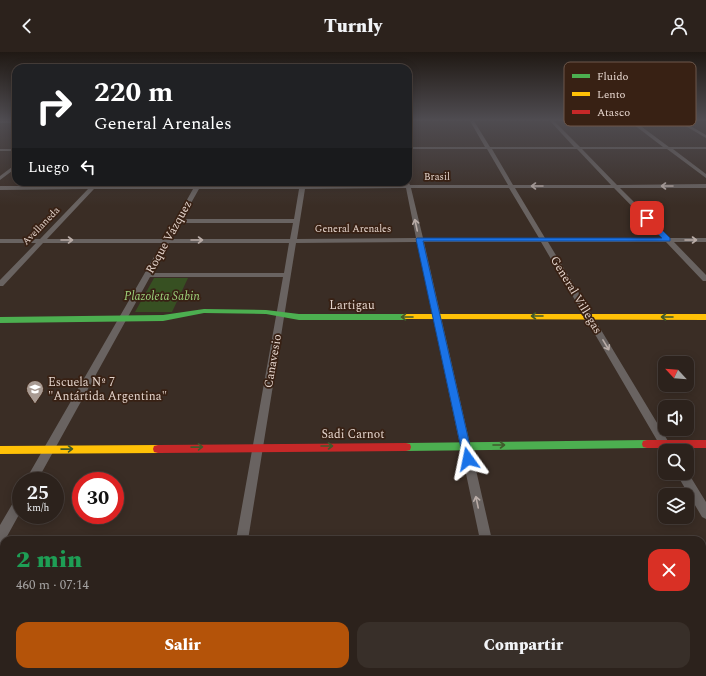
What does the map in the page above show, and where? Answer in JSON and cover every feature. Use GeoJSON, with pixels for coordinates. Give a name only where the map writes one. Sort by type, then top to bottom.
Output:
{"type":"FeatureCollection","features":[{"type":"Feature","properties":{"kind":"street","name":"General Villegas"},"geometry":{"type":"LineString","coordinates":[[489,148],[665,444]]}},
{"type":"Feature","properties":{"kind":"street"},"geometry":{"type":"LineString","coordinates":[[578,148],[706,279]]}},
{"type":"Feature","properties":{"kind":"street"},"geometry":{"type":"LineString","coordinates":[[668,148],[706,176]]}},
{"type":"Feature","properties":{"kind":"street"},"geometry":{"type":"LineString","coordinates":[[0,150],[12,150]]}},
{"type":"Feature","properties":{"kind":"street"},"geometry":{"type":"LineString","coordinates":[[0,178],[12,169]]}},
{"type":"Feature","properties":{"kind":"street","name":"Brasil"},"geometry":{"type":"LineString","coordinates":[[412,184],[511,186],[706,186]]}},
{"type":"Feature","properties":{"kind":"street","name":"Brasil"},"geometry":{"type":"LineString","coordinates":[[0,188],[163,186]]}},
{"type":"Feature","properties":{"kind":"street","name":"Roque Vázquez"},"geometry":{"type":"LineString","coordinates":[[36,472],[197,186]]}},
{"type":"Feature","properties":{"kind":"street","name":"Canavesio"},"geometry":{"type":"LineString","coordinates":[[243,536],[303,186]]}},
{"type":"Feature","properties":{"kind":"street"},"geometry":{"type":"LineString","coordinates":[[407,186],[485,536]]}},
{"type":"Feature","properties":{"kind":"street","name":"Avellaneda"},"geometry":{"type":"LineString","coordinates":[[0,284],[92,188]]}},
{"type":"Feature","properties":{"kind":"street"},"geometry":{"type":"LineString","coordinates":[[178,222],[297,222]]}},
{"type":"Feature","properties":{"kind":"street","name":"General Arenales"},"geometry":{"type":"LineString","coordinates":[[0,241],[420,239],[706,240]]}},
{"type":"Feature","properties":{"kind":"street"},"geometry":{"type":"LineString","coordinates":[[147,275],[288,275]]}},
{"type":"Feature","properties":{"kind":"street","name":"Lartigau"},"geometry":{"type":"LineString","coordinates":[[0,320],[169,318],[204,311],[266,312],[281,313],[299,317],[706,317]]}},
{"type":"Feature","properties":{"kind":"street","name":"Sadi Carnot"},"geometry":{"type":"LineString","coordinates":[[694,445],[706,444]]}},
{"type":"Feature","properties":{"kind":"street","name":"Sadi Carnot"},"geometry":{"type":"LineString","coordinates":[[0,450],[465,446],[658,448]]}},
{"type":"Feature","properties":{"kind":"street"},"geometry":{"type":"LineString","coordinates":[[686,480],[706,513]]}},
{"type":"Feature","properties":{"kind":"street"},"geometry":{"type":"LineString","coordinates":[[1,536],[12,516]]}},
{"type":"Feature","properties":{"kind":"green space","name":"Plazoleta Sabin"},"geometry":{"type":"Polygon","coordinates":[[[154,278],[188,278],[172,312],[135,312],[154,278]]]}},
{"type":"Feature","properties":{"kind":"traffic: fast"},"geometry":{"type":"LineString","coordinates":[[0,320],[163,318],[204,311],[266,312],[299,317],[405,317]]}},
{"type":"Feature","properties":{"kind":"traffic: fast"},"geometry":{"type":"LineString","coordinates":[[406,447],[647,444]]}},
{"type":"Feature","properties":{"kind":"traffic: slow"},"geometry":{"type":"LineString","coordinates":[[405,317],[706,317]]}},
{"type":"Feature","properties":{"kind":"traffic: slow"},"geometry":{"type":"LineString","coordinates":[[0,450],[158,449]]}},
{"type":"Feature","properties":{"kind":"traffic: jam"},"geometry":{"type":"LineString","coordinates":[[647,444],[706,444]]}},
{"type":"Feature","properties":{"kind":"traffic: jam"},"geometry":{"type":"LineString","coordinates":[[158,449],[406,447]]}},
{"type":"Feature","properties":{"kind":"place","name":"Escuela Nº 7 \"Antártida Argentina\""},"geometry":{"type":"Point","coordinates":[35,404]}},
{"type":"Feature","properties":{"kind":"route"},"geometry":{"type":"LineString","coordinates":[[468,459],[420,239],[668,240],[647,218]]}}]}
